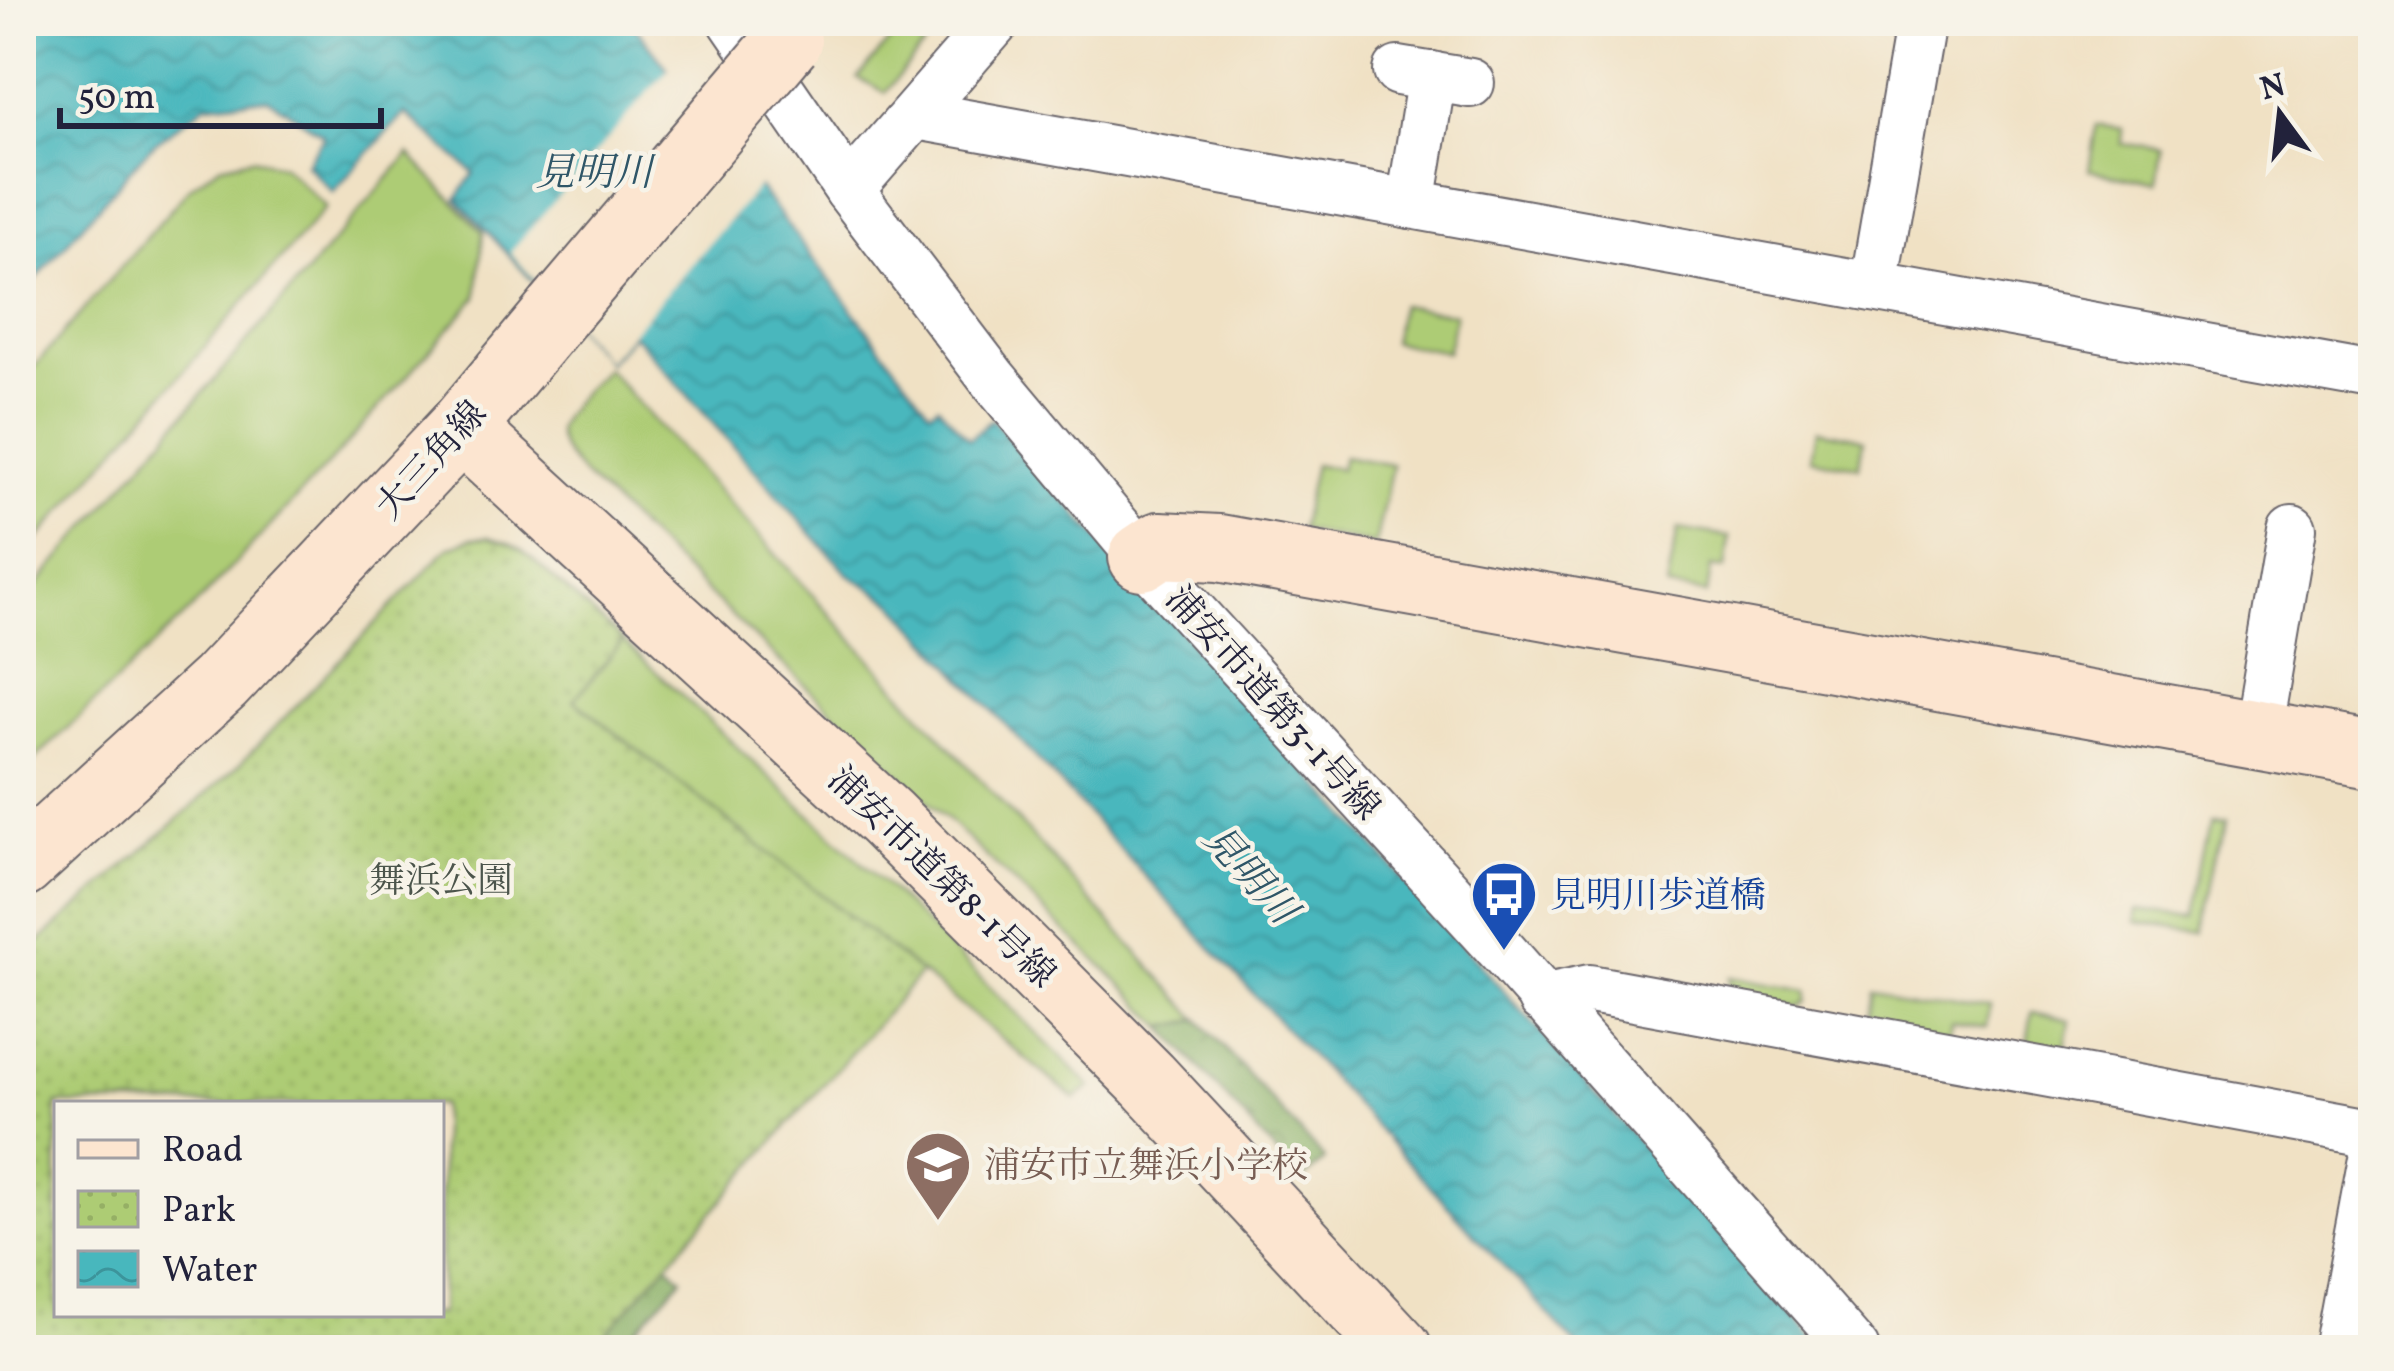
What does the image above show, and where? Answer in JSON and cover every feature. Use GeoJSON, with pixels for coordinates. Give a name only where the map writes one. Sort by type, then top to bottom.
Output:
{"type":"FeatureCollection","features":[{"type":"Feature","properties":{"kind":"street"},"geometry":{"type":"LineString","coordinates":[[849,190],[996,21]]}},
{"type":"Feature","properties":{"kind":"street"},"geometry":{"type":"LineString","coordinates":[[1874,287],[1920,21]]}},
{"type":"Feature","properties":{"kind":"street","name":"浦安市道第3-1号線"},"geometry":{"type":"LineString","coordinates":[[776,28],[849,190],[993,379],[1142,557],[1504,953],[1855,1350]]}},
{"type":"Feature","properties":{"kind":"street","name":"大三角線"},"geometry":{"type":"LineString","coordinates":[[21,865],[220,683],[461,428],[558,312],[776,28]]}},
{"type":"Feature","properties":{"kind":"street"},"geometry":{"type":"LineString","coordinates":[[1411,204],[1433,77]]}},
{"type":"Feature","properties":{"kind":"street"},"geometry":{"type":"LineString","coordinates":[[916,115],[2373,377]]}},
{"type":"Feature","properties":{"kind":"street","name":"浦安市道第8-1号線"},"geometry":{"type":"LineString","coordinates":[[461,428],[916,847],[1148,1079],[1399,1350]]}},
{"type":"Feature","properties":{"kind":"street"},"geometry":{"type":"LineString","coordinates":[[2257,734],[2292,527]]}},
{"type":"Feature","properties":{"kind":"street"},"geometry":{"type":"LineString","coordinates":[[1142,557],[1160,545],[1220,548],[2373,755]]}},
{"type":"Feature","properties":{"kind":"street"},"geometry":{"type":"LineString","coordinates":[[1542,999],[1590,988],[2373,1132]]}},
{"type":"Feature","properties":{"kind":"street"},"geometry":{"type":"LineString","coordinates":[[2337,1350],[2373,1158]]}},
{"type":"Feature","properties":{"kind":"green space"},"geometry":{"type":"Polygon","coordinates":[[[907,21],[946,21],[885,92],[858,78],[907,21]]]}},
{"type":"Feature","properties":{"kind":"green space"},"geometry":{"type":"Polygon","coordinates":[[[2096,125],[2122,129],[2121,143],[2161,150],[2156,184],[2089,170],[2096,125]]]}},
{"type":"Feature","properties":{"kind":"green space"},"geometry":{"type":"Polygon","coordinates":[[[409,154],[483,232],[477,297],[192,609],[34,760],[21,748],[21,604],[409,154]]]}},
{"type":"Feature","properties":{"kind":"green space"},"geometry":{"type":"Polygon","coordinates":[[[252,158],[283,166],[326,207],[21,559],[21,382],[190,187],[220,165],[252,158]]]}},
{"type":"Feature","properties":{"kind":"green space"},"geometry":{"type":"Polygon","coordinates":[[[1400,305],[1455,314],[1447,352],[1392,342],[1400,305]]]}},
{"type":"Feature","properties":{"kind":"green space"},"geometry":{"type":"Polygon","coordinates":[[[606,368],[1199,1020],[1163,1027],[580,472],[560,445],[558,426],[606,368]]]}},
{"type":"Feature","properties":{"kind":"green space"},"geometry":{"type":"Polygon","coordinates":[[[1816,430],[1867,439],[1861,467],[1811,459],[1816,430]]]}},
{"type":"Feature","properties":{"kind":"green space"},"geometry":{"type":"Polygon","coordinates":[[[1343,456],[1392,465],[1375,545],[1300,530],[1314,464],[1340,469],[1343,456]]]}},
{"type":"Feature","properties":{"kind":"green space"},"geometry":{"type":"Polygon","coordinates":[[[1678,529],[1729,537],[1725,569],[1711,567],[1707,594],[1667,588],[1678,529]]]}},
{"type":"Feature","properties":{"kind":"green space","name":"舞浜公園"},"geometry":{"type":"Polygon","coordinates":[[[488,537],[524,552],[623,641],[574,700],[921,973],[592,1350],[21,1350],[21,958],[238,766],[448,548],[488,537]]]}},
{"type":"Feature","properties":{"kind":"green space"},"geometry":{"type":"Polygon","coordinates":[[[623,641],[892,891],[1091,1087],[1075,1099],[573,700],[623,641]]]}},
{"type":"Feature","properties":{"kind":"green space"},"geometry":{"type":"Polygon","coordinates":[[[2214,813],[2226,814],[2204,932],[2136,922],[2138,909],[2195,916],[2214,813]]]}},
{"type":"Feature","properties":{"kind":"green space"},"geometry":{"type":"Polygon","coordinates":[[[1730,977],[1807,991],[1806,1002],[1798,1007],[1728,994],[1730,977]]]}},
{"type":"Feature","properties":{"kind":"green space"},"geometry":{"type":"Polygon","coordinates":[[[1871,983],[1990,1004],[1987,1027],[1951,1021],[1949,1036],[1872,1021],[1873,1009],[1867,1008],[1871,983]]]}},
{"type":"Feature","properties":{"kind":"green space"},"geometry":{"type":"Polygon","coordinates":[[[2032,1012],[2070,1020],[2064,1055],[2026,1050],[2032,1012]]]}},
{"type":"Feature","properties":{"kind":"green space"},"geometry":{"type":"Polygon","coordinates":[[[1199,1020],[1325,1160],[1301,1181],[1163,1027],[1199,1020]]]}},
{"type":"Feature","properties":{"kind":"green space"},"geometry":{"type":"Polygon","coordinates":[[[632,1231],[682,1278],[618,1350],[486,1350],[632,1231]]]}},
{"type":"Feature","properties":{"kind":"water","name":"見明川"},"geometry":{"type":"Polygon","coordinates":[[[21,21],[631,21],[930,411],[938,405],[969,439],[992,419],[1825,1350],[1581,1350],[893,602],[847,573],[633,334],[608,362],[457,199],[474,173],[405,113],[333,192],[306,164],[324,135],[268,98],[206,104],[150,147],[21,296],[21,21]]]}},
{"type":"Feature","properties":{"kind":"pier"},"geometry":{"type":"Polygon","coordinates":[[[672,65],[762,182],[607,361],[510,252],[672,65]]]}},
{"type":"Feature","properties":{"kind":"place","name":"見明川歩道橋"},"geometry":{"type":"Point","coordinates":[1504,953]}},
{"type":"Feature","properties":{"kind":"place","name":"浦安市立舞浜小学校"},"geometry":{"type":"Point","coordinates":[938,1223]}}]}
